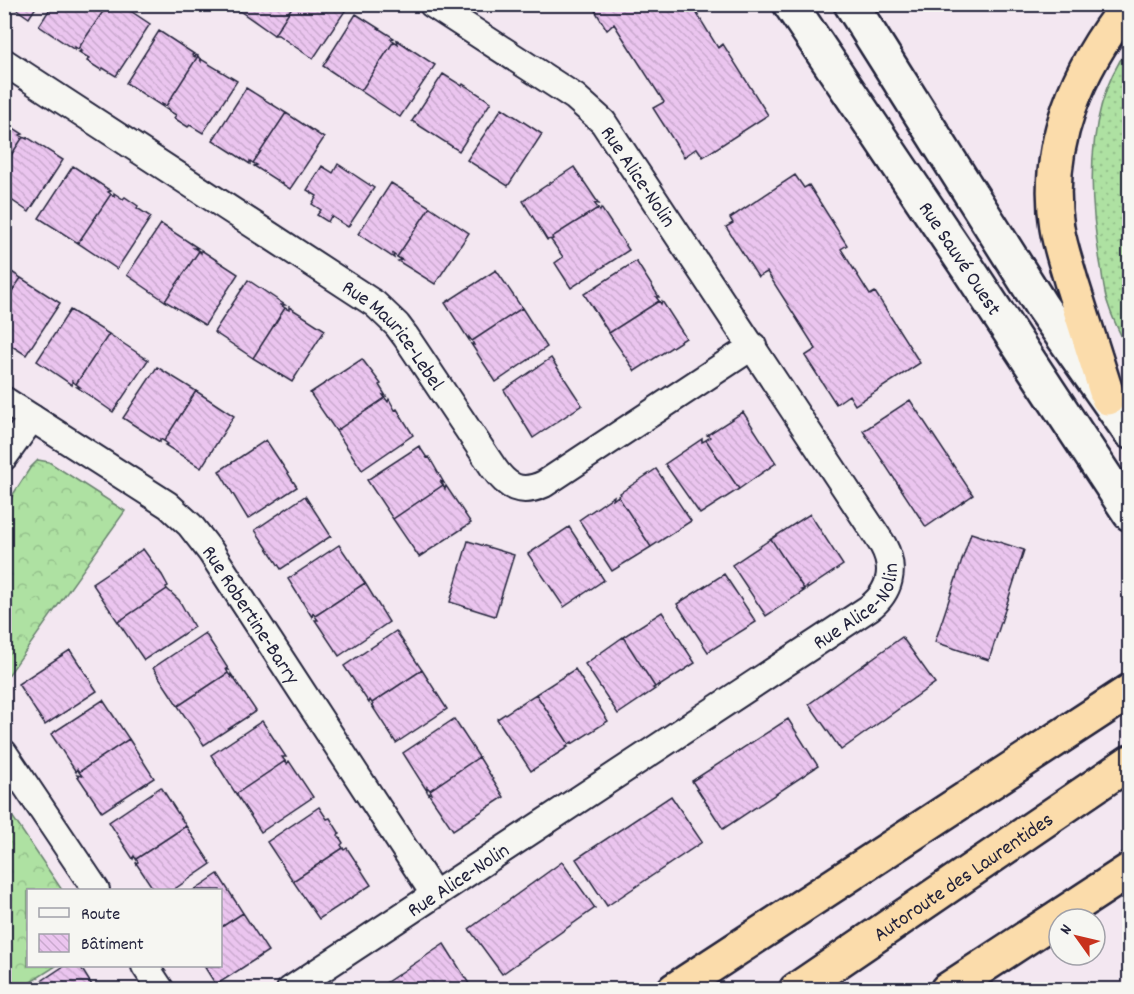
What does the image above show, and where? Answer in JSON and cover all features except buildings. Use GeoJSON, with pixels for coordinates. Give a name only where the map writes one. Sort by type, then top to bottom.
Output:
{"type":"FeatureCollection","features":[{"type":"Feature","properties":{"kind":"highway"},"geometry":{"type":"LineString","coordinates":[[1108,398],[1063,255],[1055,208],[1054,185],[1059,146],[1075,91],[1105,36],[1129,4]]}},
{"type":"Feature","properties":{"kind":"highway"},"geometry":{"type":"LineString","coordinates":[[674,990],[1130,691]]}},
{"type":"Feature","properties":{"kind":"highway","name":"Autoroute des Laurentides"},"geometry":{"type":"LineString","coordinates":[[796,990],[1130,762]]}},
{"type":"Feature","properties":{"kind":"highway"},"geometry":{"type":"LineString","coordinates":[[947,990],[1130,870]]}},
{"type":"Feature","properties":{"kind":"main road","name":"Rue Sauvé Ouest"},"geometry":{"type":"LineString","coordinates":[[790,4],[1130,514]]}},
{"type":"Feature","properties":{"kind":"main road","name":"Rue Sauvé Ouest"},"geometry":{"type":"LineString","coordinates":[[851,4],[1042,307],[1130,432]]}},
{"type":"Feature","properties":{"kind":"street","name":"Rue Alice-Nolin"},"geometry":{"type":"LineString","coordinates":[[290,990],[869,608],[886,590],[890,567],[883,545],[603,122],[575,97],[466,13],[432,4]]}},
{"type":"Feature","properties":{"kind":"street","name":"Rue Maurice-Lebel"},"geometry":{"type":"LineString","coordinates":[[4,62],[375,304],[397,325],[493,467],[502,479],[513,486],[525,489],[544,484],[753,346]]}},
{"type":"Feature","properties":{"kind":"street","name":"Rue Robertine-Barry"},"geometry":{"type":"LineString","coordinates":[[4,400],[155,496],[190,525],[211,552],[434,894]]}},
{"type":"Feature","properties":{"kind":"street"},"geometry":{"type":"LineString","coordinates":[[4,457],[32,418]]}},
{"type":"Feature","properties":{"kind":"street"},"geometry":{"type":"LineString","coordinates":[[4,753],[95,889]]}},
{"type":"Feature","properties":{"kind":"street"},"geometry":{"type":"LineString","coordinates":[[146,967],[161,990]]}},
{"type":"Feature","properties":{"kind":"green space"},"geometry":{"type":"Polygon","coordinates":[[[1129,47],[1129,353],[1107,302],[1097,240],[1092,182],[1093,153],[1104,97],[1114,71],[1129,47]]]}},
{"type":"Feature","properties":{"kind":"green space"},"geometry":{"type":"Polygon","coordinates":[[[38,460],[49,462],[125,511],[5,680],[5,507],[30,468],[38,460]]]}},
{"type":"Feature","properties":{"kind":"green space"},"geometry":{"type":"Polygon","coordinates":[[[4,804],[61,889],[27,889],[27,967],[54,967],[20,989],[5,989],[4,804]]]}}]}
